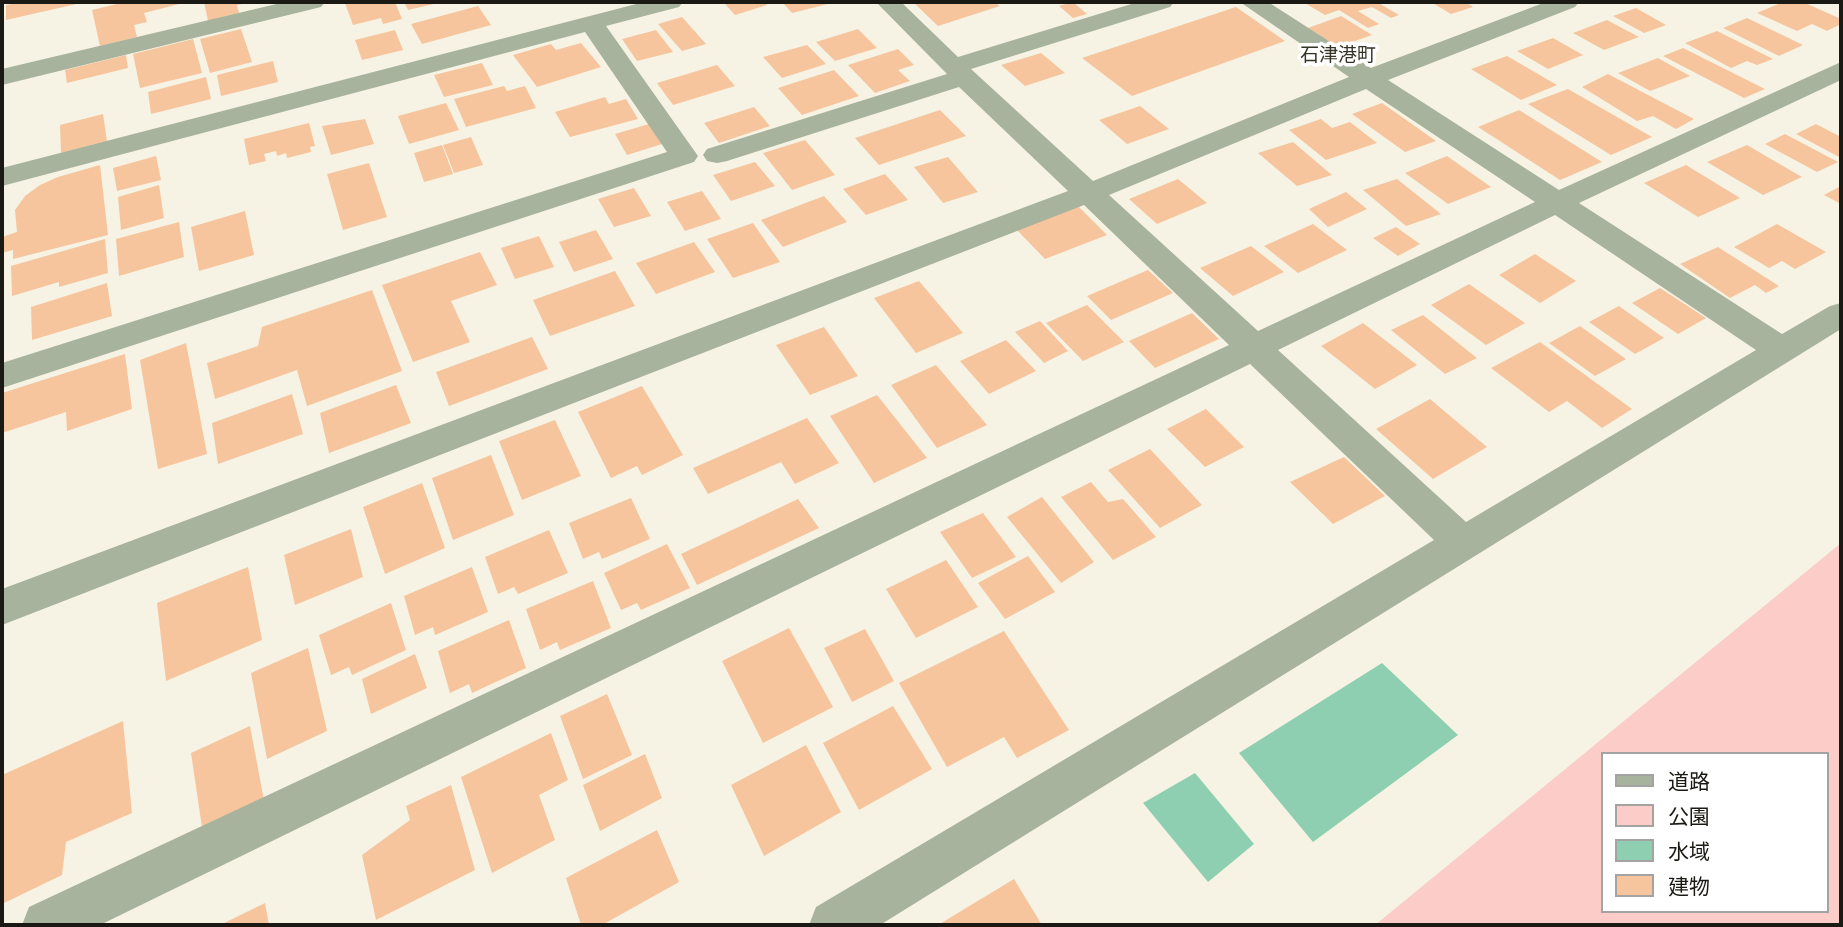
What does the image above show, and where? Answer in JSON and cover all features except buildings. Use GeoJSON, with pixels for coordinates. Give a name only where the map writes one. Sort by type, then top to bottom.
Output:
{"type":"FeatureCollection","features":[{"type":"Feature","properties":{"kind":"street"},"geometry":{"type":"LineString","coordinates":[[2,77],[313,2]]}},
{"type":"Feature","properties":{"kind":"street"},"geometry":{"type":"LineString","coordinates":[[2,177],[578,20],[671,2]]}},
{"type":"Feature","properties":{"kind":"street"},"geometry":{"type":"LineString","coordinates":[[888,2],[1463,543]]}},
{"type":"Feature","properties":{"kind":"street"},"geometry":{"type":"LineString","coordinates":[[717,156],[1162,2]]}},
{"type":"Feature","properties":{"kind":"street"},"geometry":{"type":"LineString","coordinates":[[1252,2],[1783,351]]}},
{"type":"Feature","properties":{"kind":"street"},"geometry":{"type":"LineString","coordinates":[[2,607],[1089,193],[1369,78],[1567,2]]}},
{"type":"Feature","properties":{"kind":"street"},"geometry":{"type":"LineString","coordinates":[[2,376],[684,156],[578,20]]}},
{"type":"Feature","properties":{"kind":"street"},"geometry":{"type":"LineString","coordinates":[[47,925],[1558,202],[1841,70]]}},
{"type":"Feature","properties":{"kind":"street"},"geometry":{"type":"LineString","coordinates":[[834,925],[1841,314]]}},
{"type":"Feature","properties":{"kind":"green space"},"geometry":{"type":"Polygon","coordinates":[[[1841,543],[1841,925],[1375,925],[1841,543]]]}},
{"type":"Feature","properties":{"kind":"water"},"geometry":{"type":"Polygon","coordinates":[[[1382,663],[1458,735],[1313,842],[1239,753],[1382,663]]]}},
{"type":"Feature","properties":{"kind":"water"},"geometry":{"type":"Polygon","coordinates":[[[1195,773],[1254,844],[1208,882],[1143,803],[1195,773]]]}},
{"type":"Feature","properties":{"kind":"district","name":"石津港町"},"geometry":{"type":"Point","coordinates":[1338,57]}}]}
